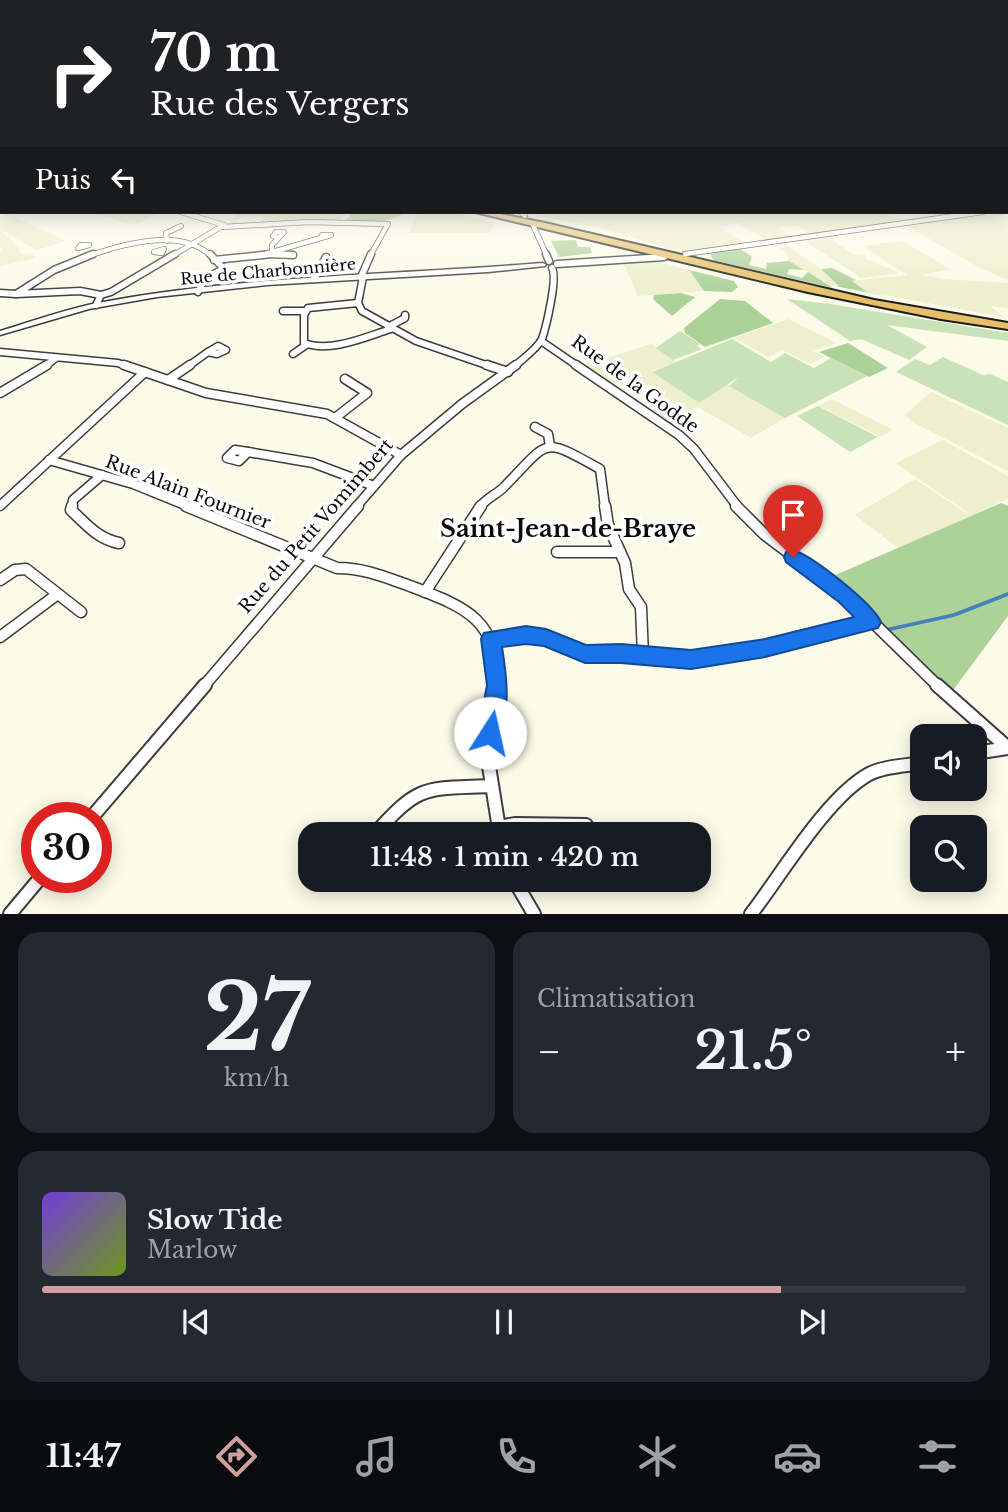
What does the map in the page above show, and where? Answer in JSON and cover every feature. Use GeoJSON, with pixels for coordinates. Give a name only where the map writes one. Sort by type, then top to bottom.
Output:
{"type":"FeatureCollection","features":[{"type":"Feature","properties":{"kind":"highway"},"geometry":{"type":"LineString","coordinates":[[488,214],[588,235],[850,299],[1008,324]]}},
{"type":"Feature","properties":{"kind":"highway"},"geometry":{"type":"LineString","coordinates":[[502,214],[829,292],[1008,324]]}},
{"type":"Feature","properties":{"kind":"street"},"geometry":{"type":"LineString","coordinates":[[187,214],[224,226],[309,222],[387,224],[375,244],[362,277],[359,309],[415,341],[508,372]]}},
{"type":"Feature","properties":{"kind":"street"},"geometry":{"type":"LineString","coordinates":[[685,254],[962,214]]}},
{"type":"Feature","properties":{"kind":"street"},"geometry":{"type":"LineString","coordinates":[[533,225],[555,273],[541,341]]}},
{"type":"Feature","properties":{"kind":"street"},"geometry":{"type":"LineString","coordinates":[[161,249],[167,241],[166,233],[181,226]]}},
{"type":"Feature","properties":{"kind":"street"},"geometry":{"type":"LineString","coordinates":[[96,305],[101,295],[224,226]]}},
{"type":"Feature","properties":{"kind":"street"},"geometry":{"type":"LineString","coordinates":[[272,254],[272,245],[278,238]]}},
{"type":"Feature","properties":{"kind":"street"},"geometry":{"type":"LineString","coordinates":[[214,260],[272,254],[320,238]]}},
{"type":"Feature","properties":{"kind":"street"},"geometry":{"type":"LineString","coordinates":[[16,294],[28,284],[86,251],[167,241],[202,248],[224,269]]}},
{"type":"Feature","properties":{"kind":"street"},"geometry":{"type":"LineString","coordinates":[[272,254],[293,255]]}},
{"type":"Feature","properties":{"kind":"street"},"geometry":{"type":"LineString","coordinates":[[314,279],[326,257]]}},
{"type":"Feature","properties":{"kind":"street","name":"Rue de Charbonnière"},"geometry":{"type":"LineString","coordinates":[[0,333],[96,305],[198,291],[314,279],[664,257]]}},
{"type":"Feature","properties":{"kind":"street"},"geometry":{"type":"LineString","coordinates":[[198,291],[205,278],[224,269],[234,258]]}},
{"type":"Feature","properties":{"kind":"street"},"geometry":{"type":"LineString","coordinates":[[0,293],[80,291],[101,295]]}},
{"type":"Feature","properties":{"kind":"street"},"geometry":{"type":"LineString","coordinates":[[283,312],[305,311],[314,306],[358,303]]}},
{"type":"Feature","properties":{"kind":"street"},"geometry":{"type":"LineString","coordinates":[[305,311],[306,345]]}},
{"type":"Feature","properties":{"kind":"street"},"geometry":{"type":"LineString","coordinates":[[293,354],[306,345],[341,343],[390,328],[405,318],[405,315]]}},
{"type":"Feature","properties":{"kind":"street","name":"Rue du Petit Vomimbert"},"geometry":{"type":"LineString","coordinates":[[105,802],[401,455],[461,404],[508,372],[541,341]]}},
{"type":"Feature","properties":{"kind":"street","name":"Rue de la Godde"},"geometry":{"type":"LineString","coordinates":[[541,341],[679,435],[694,449],[738,508],[764,534],[846,596],[912,663],[1008,748]]}},
{"type":"Feature","properties":{"kind":"street"},"geometry":{"type":"LineString","coordinates":[[0,352],[118,363],[206,393],[292,406],[335,418],[401,455]]}},
{"type":"Feature","properties":{"kind":"street"},"geometry":{"type":"LineString","coordinates":[[168,380],[208,352]]}},
{"type":"Feature","properties":{"kind":"street"},"geometry":{"type":"LineString","coordinates":[[0,359],[9,353]]}},
{"type":"Feature","properties":{"kind":"street"},"geometry":{"type":"LineString","coordinates":[[0,393],[32,376],[56,358]]}},
{"type":"Feature","properties":{"kind":"street"},"geometry":{"type":"LineString","coordinates":[[0,506],[145,372]]}},
{"type":"Feature","properties":{"kind":"street"},"geometry":{"type":"LineString","coordinates":[[335,418],[367,393],[345,379]]}},
{"type":"Feature","properties":{"kind":"street"},"geometry":{"type":"LineString","coordinates":[[535,427],[548,435],[550,446]]}},
{"type":"Feature","properties":{"kind":"street"},"geometry":{"type":"LineString","coordinates":[[425,592],[483,503],[503,489],[534,454],[550,446],[568,450],[600,468],[607,523],[620,552],[629,589],[641,607],[643,656]]}},
{"type":"Feature","properties":{"kind":"street"},"geometry":{"type":"LineString","coordinates":[[248,452],[313,463],[374,486]]}},
{"type":"Feature","properties":{"kind":"street","name":"Rue Alain Fournier"},"geometry":{"type":"LineString","coordinates":[[49,460],[132,484],[337,568],[361,568],[425,592],[464,608],[476,618],[491,639]]}},
{"type":"Feature","properties":{"kind":"street"},"geometry":{"type":"LineString","coordinates":[[102,475],[73,500],[71,510],[110,542],[118,543]]}},
{"type":"Feature","properties":{"kind":"street"},"geometry":{"type":"LineString","coordinates":[[557,552],[620,552]]}},
{"type":"Feature","properties":{"kind":"street"},"geometry":{"type":"LineString","coordinates":[[0,580],[15,570],[26,569],[55,596]]}},
{"type":"Feature","properties":{"kind":"street"},"geometry":{"type":"LineString","coordinates":[[0,638],[55,596],[63,596],[81,612]]}},
{"type":"Feature","properties":{"kind":"street"},"geometry":{"type":"LineString","coordinates":[[498,822],[491,786],[490,733],[498,674],[491,639],[526,635],[546,638],[585,654],[704,658],[777,646],[871,622]]}},
{"type":"Feature","properties":{"kind":"street"},"geometry":{"type":"LineString","coordinates":[[987,751],[1008,748]]}},
{"type":"Feature","properties":{"kind":"street"},"geometry":{"type":"LineString","coordinates":[[751,914],[827,815],[855,784],[871,773],[910,765]]}},
{"type":"Feature","properties":{"kind":"street"},"geometry":{"type":"LineString","coordinates":[[386,822],[408,799],[427,789],[491,786]]}},
{"type":"Feature","properties":{"kind":"street"},"geometry":{"type":"LineString","coordinates":[[521,892],[534,914]]}},
{"type":"Feature","properties":{"kind":"street"},"geometry":{"type":"LineString","coordinates":[[10,914],[28,893]]}},
{"type":"Feature","properties":{"kind":"green space"},"geometry":{"type":"Polygon","coordinates":[[[0,214],[7,214],[66,241],[37,250],[1,230],[18,247],[21,255],[32,253],[36,258],[0,266],[0,252],[3,250],[0,247],[0,214]]]}},
{"type":"Feature","properties":{"kind":"green space"},"geometry":{"type":"Polygon","coordinates":[[[95,214],[158,214],[133,225],[95,214]]]}},
{"type":"Feature","properties":{"kind":"green space"},"geometry":{"type":"Polygon","coordinates":[[[236,214],[344,214],[339,221],[259,224],[265,216],[241,216],[234,226],[228,224],[236,214]]]}},
{"type":"Feature","properties":{"kind":"green space"},"geometry":{"type":"Polygon","coordinates":[[[351,214],[403,214],[386,221],[345,221],[351,214]]]}},
{"type":"Feature","properties":{"kind":"green space"},"geometry":{"type":"Polygon","coordinates":[[[417,214],[456,214],[494,222],[490,233],[409,233],[417,214]]]}},
{"type":"Feature","properties":{"kind":"green space"},"geometry":{"type":"Polygon","coordinates":[[[537,214],[887,214],[901,221],[812,234],[796,225],[779,228],[793,237],[767,240],[737,223],[719,227],[747,244],[684,253],[598,227],[539,217],[537,214]]]}},
{"type":"Feature","properties":{"kind":"green space"},"geometry":{"type":"Polygon","coordinates":[[[978,214],[1008,214],[1008,280],[978,267],[903,224],[978,214]]]}},
{"type":"Feature","properties":{"kind":"green space"},"geometry":{"type":"Polygon","coordinates":[[[824,235],[855,255],[866,254],[865,258],[899,273],[861,278],[802,239],[824,235]]]}},
{"type":"Feature","properties":{"kind":"green space"},"geometry":{"type":"Polygon","coordinates":[[[576,240],[578,247],[590,247],[592,253],[559,257],[551,241],[576,240]]]}},
{"type":"Feature","properties":{"kind":"green space"},"geometry":{"type":"Polygon","coordinates":[[[902,241],[951,269],[923,275],[1008,283],[1008,308],[990,306],[1004,317],[867,292],[851,281],[907,275],[863,246],[902,241]]]}},
{"type":"Feature","properties":{"kind":"green space"},"geometry":{"type":"Polygon","coordinates":[[[782,242],[840,286],[829,285],[789,261],[786,252],[780,248],[785,246],[782,242]]]}},
{"type":"Feature","properties":{"kind":"green space"},"geometry":{"type":"Polygon","coordinates":[[[741,249],[752,257],[749,265],[766,269],[767,263],[789,261],[804,270],[789,269],[787,274],[802,278],[808,272],[833,288],[713,260],[710,253],[741,249]]]}},
{"type":"Feature","properties":{"kind":"green space"},"geometry":{"type":"Polygon","coordinates":[[[651,260],[689,270],[704,291],[638,296],[623,262],[651,260]]]}},
{"type":"Feature","properties":{"kind":"green space"},"geometry":{"type":"Polygon","coordinates":[[[832,268],[856,280],[852,281],[867,292],[890,297],[835,286],[839,286],[821,269],[832,268]]]}},
{"type":"Feature","properties":{"kind":"green space"},"geometry":{"type":"Polygon","coordinates":[[[689,270],[734,281],[738,287],[732,292],[704,291],[689,270]]]}},
{"type":"Feature","properties":{"kind":"green space"},"geometry":{"type":"Polygon","coordinates":[[[681,293],[695,297],[672,316],[653,299],[654,295],[681,293]]]}},
{"type":"Feature","properties":{"kind":"green space"},"geometry":{"type":"Polygon","coordinates":[[[720,299],[745,301],[773,323],[705,347],[685,333],[684,328],[720,299]]]}},
{"type":"Feature","properties":{"kind":"green space"},"geometry":{"type":"Polygon","coordinates":[[[787,299],[1008,333],[1008,341],[887,325],[927,347],[909,360],[861,339],[850,341],[787,299]]]}},
{"type":"Feature","properties":{"kind":"green space"},"geometry":{"type":"Polygon","coordinates":[[[788,319],[837,343],[815,350],[805,345],[825,357],[810,364],[782,350],[769,357],[734,338],[788,319]]]}},
{"type":"Feature","properties":{"kind":"green space"},"geometry":{"type":"Polygon","coordinates":[[[680,331],[700,344],[697,346],[702,349],[673,360],[656,348],[680,331]]]}},
{"type":"Feature","properties":{"kind":"green space"},"geometry":{"type":"Polygon","coordinates":[[[732,339],[771,362],[785,353],[814,368],[831,358],[867,376],[785,418],[729,386],[739,377],[699,403],[652,372],[732,339]]]}},
{"type":"Feature","properties":{"kind":"green space"},"geometry":{"type":"Polygon","coordinates":[[[848,343],[888,368],[869,377],[819,352],[848,343]]]}},
{"type":"Feature","properties":{"kind":"green space"},"geometry":{"type":"Polygon","coordinates":[[[651,344],[676,362],[651,371],[699,403],[727,384],[785,418],[751,438],[698,407],[665,421],[650,411],[667,402],[633,377],[607,385],[581,366],[651,344]]]}},
{"type":"Feature","properties":{"kind":"green space"},"geometry":{"type":"Polygon","coordinates":[[[943,357],[983,375],[990,374],[1008,382],[1008,425],[896,372],[915,359],[930,365],[943,357]]]}},
{"type":"Feature","properties":{"kind":"green space"},"geometry":{"type":"Polygon","coordinates":[[[931,392],[1008,428],[1008,471],[914,423],[905,415],[931,392]]]}},
{"type":"Feature","properties":{"kind":"green space"},"geometry":{"type":"Polygon","coordinates":[[[831,399],[893,430],[881,437],[819,406],[831,399]]]}},
{"type":"Feature","properties":{"kind":"green space"},"geometry":{"type":"Polygon","coordinates":[[[818,406],[878,437],[850,452],[797,416],[818,406]]]}},
{"type":"Feature","properties":{"kind":"green space"},"geometry":{"type":"Polygon","coordinates":[[[943,440],[1008,476],[1008,498],[972,516],[896,463],[943,440]]]}},
{"type":"Feature","properties":{"kind":"green space"},"geometry":{"type":"Polygon","coordinates":[[[915,479],[971,516],[898,548],[855,515],[915,479]]]}},
{"type":"Feature","properties":{"kind":"green space"},"geometry":{"type":"Polygon","coordinates":[[[1001,503],[1008,506],[1008,616],[951,693],[831,577],[1001,503]]]}},
{"type":"Feature","properties":{"kind":"waterway"},"geometry":{"type":"LineString","coordinates":[[886,630],[954,615],[1008,594]]}},
{"type":"Feature","properties":{"kind":"district","name":"Saint-Jean-de-Braye"},"geometry":{"type":"Point","coordinates":[568,528]}},
{"type":"Feature","properties":{"kind":"route"},"geometry":{"type":"LineString","coordinates":[[490,733],[498,685],[491,639],[526,635],[546,638],[585,654],[621,653],[691,659],[765,648],[835,633],[871,622],[846,596],[793,557]]}}]}
